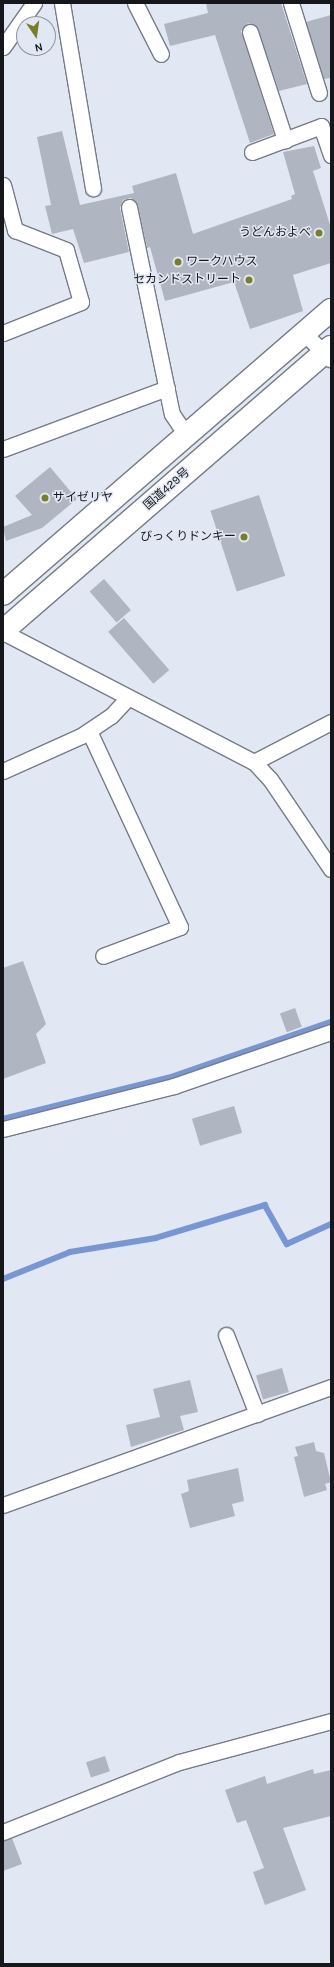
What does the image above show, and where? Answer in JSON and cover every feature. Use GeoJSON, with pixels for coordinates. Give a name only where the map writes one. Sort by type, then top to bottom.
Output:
{"type":"FeatureCollection","features":[{"type":"Feature","properties":{"kind":"highway"},"geometry":{"type":"LineString","coordinates":[[3,594],[331,310]]}},
{"type":"Feature","properties":{"kind":"highway","name":"国道429号"},"geometry":{"type":"LineString","coordinates":[[3,631],[329,353]]}},
{"type":"Feature","properties":{"kind":"street"},"geometry":{"type":"LineString","coordinates":[[3,47],[34,3]]}},
{"type":"Feature","properties":{"kind":"street"},"geometry":{"type":"LineString","coordinates":[[62,3],[93,188]]}},
{"type":"Feature","properties":{"kind":"street"},"geometry":{"type":"LineString","coordinates":[[135,3],[161,54]]}},
{"type":"Feature","properties":{"kind":"street"},"geometry":{"type":"LineString","coordinates":[[291,3],[318,93]]}},
{"type":"Feature","properties":{"kind":"street"},"geometry":{"type":"LineString","coordinates":[[250,32],[285,140]]}},
{"type":"Feature","properties":{"kind":"street"},"geometry":{"type":"LineString","coordinates":[[252,152],[322,126],[331,155]]}},
{"type":"Feature","properties":{"kind":"street"},"geometry":{"type":"LineString","coordinates":[[3,185],[14,230],[66,250],[81,302],[3,333]]}},
{"type":"Feature","properties":{"kind":"street"},"geometry":{"type":"LineString","coordinates":[[129,207],[172,414],[186,435]]}},
{"type":"Feature","properties":{"kind":"street"},"geometry":{"type":"LineString","coordinates":[[304,333],[329,353]]}},
{"type":"Feature","properties":{"kind":"street"},"geometry":{"type":"LineString","coordinates":[[3,449],[167,388]]}},
{"type":"Feature","properties":{"kind":"street"},"geometry":{"type":"LineString","coordinates":[[3,631],[128,698],[254,762],[270,779],[331,870]]}},
{"type":"Feature","properties":{"kind":"street"},"geometry":{"type":"LineString","coordinates":[[3,771],[89,731],[111,716],[128,698]]}},
{"type":"Feature","properties":{"kind":"street"},"geometry":{"type":"LineString","coordinates":[[254,762],[331,722]]}},
{"type":"Feature","properties":{"kind":"street"},"geometry":{"type":"LineString","coordinates":[[89,731],[180,927],[103,956]]}},
{"type":"Feature","properties":{"kind":"street"},"geometry":{"type":"LineString","coordinates":[[3,1129],[174,1086],[331,1032]]}},
{"type":"Feature","properties":{"kind":"street"},"geometry":{"type":"LineString","coordinates":[[226,1335],[257,1414]]}},
{"type":"Feature","properties":{"kind":"street"},"geometry":{"type":"LineString","coordinates":[[3,1505],[331,1387]]}},
{"type":"Feature","properties":{"kind":"street"},"geometry":{"type":"LineString","coordinates":[[3,1832],[179,1762],[331,1721]]}},
{"type":"Feature","properties":{"kind":"building"},"geometry":{"type":"Polygon","coordinates":[[[206,3],[281,3],[307,84],[279,91],[258,29],[248,23],[241,31],[274,134],[250,143],[215,35],[170,46],[164,24],[208,13],[206,3]]]}},
{"type":"Feature","properties":{"kind":"building"},"geometry":{"type":"Polygon","coordinates":[[[331,15],[331,78],[324,79],[306,22],[331,15]]]}},
{"type":"Feature","properties":{"kind":"building"},"geometry":{"type":"Polygon","coordinates":[[[62,131],[80,205],[134,193],[132,186],[176,173],[193,234],[292,199],[291,196],[295,194],[283,152],[314,146],[321,168],[313,171],[331,228],[331,263],[293,275],[303,311],[250,329],[234,282],[165,301],[150,247],[147,248],[138,205],[131,198],[123,200],[120,208],[129,252],[84,263],[73,229],[52,234],[45,206],[51,205],[37,137],[62,131]]]}},
{"type":"Feature","properties":{"kind":"building"},"geometry":{"type":"Polygon","coordinates":[[[50,467],[77,499],[42,528],[6,541],[3,527],[32,515],[15,496],[50,467]]]}},
{"type":"Feature","properties":{"kind":"building"},"geometry":{"type":"Polygon","coordinates":[[[259,495],[285,576],[237,592],[210,511],[259,495]]]}},
{"type":"Feature","properties":{"kind":"building"},"geometry":{"type":"Polygon","coordinates":[[[104,579],[131,610],[117,622],[90,591],[104,579]]]}},
{"type":"Feature","properties":{"kind":"building"},"geometry":{"type":"Polygon","coordinates":[[[124,618],[169,670],[153,684],[108,632],[124,618]]]}},
{"type":"Feature","properties":{"kind":"building"},"geometry":{"type":"Polygon","coordinates":[[[23,961],[46,1024],[36,1034],[46,1063],[3,1079],[3,968],[23,961]]]}},
{"type":"Feature","properties":{"kind":"building"},"geometry":{"type":"Polygon","coordinates":[[[295,1008],[302,1027],[287,1032],[280,1013],[295,1008]]]}},
{"type":"Feature","properties":{"kind":"building"},"geometry":{"type":"Polygon","coordinates":[[[234,1106],[242,1133],[200,1146],[192,1119],[234,1106]]]}},
{"type":"Feature","properties":{"kind":"building"},"geometry":{"type":"Polygon","coordinates":[[[282,1368],[289,1392],[263,1399],[256,1375],[282,1368]]]}},
{"type":"Feature","properties":{"kind":"building"},"geometry":{"type":"Polygon","coordinates":[[[190,1380],[198,1412],[180,1416],[184,1430],[131,1447],[126,1425],[160,1417],[153,1389],[190,1380]]]}},
{"type":"Feature","properties":{"kind":"building"},"geometry":{"type":"Polygon","coordinates":[[[314,1442],[316,1451],[324,1453],[331,1482],[325,1484],[327,1490],[304,1497],[294,1457],[298,1456],[295,1447],[314,1442]]]}},
{"type":"Feature","properties":{"kind":"building"},"geometry":{"type":"Polygon","coordinates":[[[238,1468],[244,1501],[232,1504],[235,1516],[190,1528],[181,1494],[189,1491],[187,1480],[238,1468]]]}},
{"type":"Feature","properties":{"kind":"building"},"geometry":{"type":"Polygon","coordinates":[[[105,1756],[110,1771],[91,1777],[86,1762],[105,1756]]]}},
{"type":"Feature","properties":{"kind":"building"},"geometry":{"type":"Polygon","coordinates":[[[313,1769],[314,1774],[331,1770],[331,1816],[283,1828],[306,1890],[265,1905],[253,1872],[264,1868],[246,1820],[237,1823],[225,1790],[265,1776],[267,1784],[313,1769]]]}},
{"type":"Feature","properties":{"kind":"building"},"geometry":{"type":"Polygon","coordinates":[[[12,1838],[22,1864],[3,1871],[3,1841],[12,1838]]]}},
{"type":"Feature","properties":{"kind":"waterway"},"geometry":{"type":"LineString","coordinates":[[3,1119],[168,1078],[331,1022]]}},
{"type":"Feature","properties":{"kind":"waterway"},"geometry":{"type":"LineString","coordinates":[[3,1279],[70,1252],[156,1238],[265,1205],[287,1244],[331,1224]]}},
{"type":"Feature","properties":{"kind":"place","name":"うどんおよべ"},"geometry":{"type":"Point","coordinates":[319,233]}},
{"type":"Feature","properties":{"kind":"place","name":"ワークハウス"},"geometry":{"type":"Point","coordinates":[178,262]}},
{"type":"Feature","properties":{"kind":"place","name":"セカンドストリート"},"geometry":{"type":"Point","coordinates":[249,280]}},
{"type":"Feature","properties":{"kind":"place","name":"サイゼリヤ"},"geometry":{"type":"Point","coordinates":[45,498]}},
{"type":"Feature","properties":{"kind":"place","name":"びっくりドンキー"},"geometry":{"type":"Point","coordinates":[244,537]}}]}
